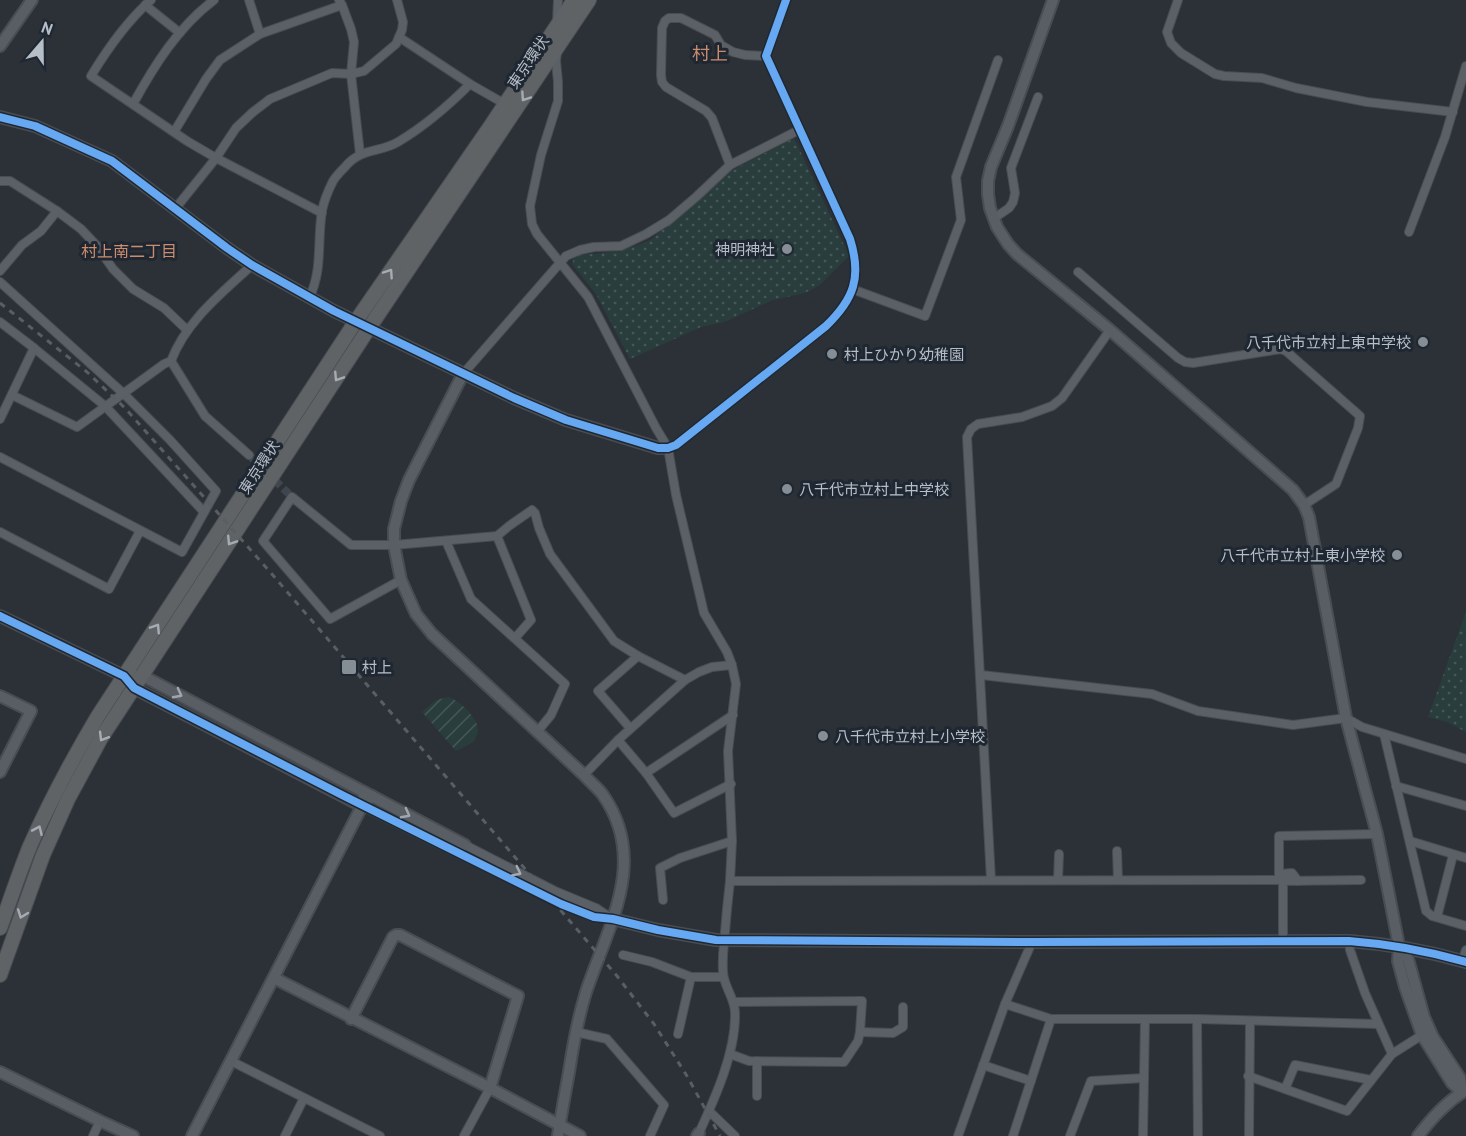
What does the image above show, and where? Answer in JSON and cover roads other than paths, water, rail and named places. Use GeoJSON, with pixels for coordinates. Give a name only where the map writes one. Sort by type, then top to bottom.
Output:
{"type":"FeatureCollection","features":[{"type":"Feature","properties":{"kind":"highway","name":"東京環状"},"geometry":{"type":"LineString","coordinates":[[0,928],[44,815],[77,752],[124,676],[356,321],[506,104],[574,0]]}},
{"type":"Feature","properties":{"kind":"highway","name":"東京環状"},"geometry":{"type":"LineString","coordinates":[[0,975],[43,855],[68,799],[101,738],[369,328],[589,0]]}},
{"type":"Feature","properties":{"kind":"street"},"geometry":{"type":"LineString","coordinates":[[0,46],[32,0]]}},
{"type":"Feature","properties":{"kind":"street"},"geometry":{"type":"LineString","coordinates":[[133,104],[167,48],[214,0]]}},
{"type":"Feature","properties":{"kind":"street"},"geometry":{"type":"LineString","coordinates":[[249,0],[260,34]]}},
{"type":"Feature","properties":{"kind":"street"},"geometry":{"type":"LineString","coordinates":[[176,209],[236,128],[270,99],[332,73],[351,74],[364,71],[396,44],[403,22],[397,0]]}},
{"type":"Feature","properties":{"kind":"street"},"geometry":{"type":"LineString","coordinates":[[558,0],[556,62],[558,101],[541,155],[530,216],[537,234],[588,297],[668,448],[676,495],[704,613],[727,652],[736,684],[728,751],[732,841],[723,955],[723,977],[734,1002],[735,1014],[730,1054],[698,1134]]}},
{"type":"Feature","properties":{"kind":"street"},"geometry":{"type":"LineString","coordinates":[[0,117],[35,126],[112,161],[227,248],[309,298],[369,328],[514,398],[566,420],[658,448],[668,448],[676,445],[826,326],[844,305],[852,290],[856,265],[850,239],[766,56],[786,0]]}},
{"type":"Feature","properties":{"kind":"street"},"geometry":{"type":"LineString","coordinates":[[1053,0],[991,167],[988,194],[993,219],[1002,236],[1017,254],[1110,330],[1293,490],[1304,505],[1309,517],[1346,718],[1377,834],[1399,946],[1398,961],[1404,987],[1422,1035],[1452,1083],[1464,1091]]}},
{"type":"Feature","properties":{"kind":"street"},"geometry":{"type":"LineString","coordinates":[[1178,0],[1167,32],[1171,43],[1181,53],[1215,74],[1262,78],[1296,88],[1367,102],[1453,112]]}},
{"type":"Feature","properties":{"kind":"street"},"geometry":{"type":"LineString","coordinates":[[180,33],[148,2],[134,15],[110,46],[91,76],[216,158],[322,213]]}},
{"type":"Feature","properties":{"kind":"street"},"geometry":{"type":"LineString","coordinates":[[174,132],[220,60],[260,34],[341,3],[354,42],[351,74],[360,154]]}},
{"type":"Feature","properties":{"kind":"street"},"geometry":{"type":"LineString","coordinates":[[730,165],[712,118],[706,111],[666,87],[662,82],[662,28],[669,18],[681,18],[715,35],[721,45],[733,52],[766,56]]}},
{"type":"Feature","properties":{"kind":"street"},"geometry":{"type":"LineString","coordinates":[[399,37],[470,84],[506,104]]}},
{"type":"Feature","properties":{"kind":"street"},"geometry":{"type":"LineString","coordinates":[[852,290],[925,316],[961,220],[956,177],[998,60]]}},
{"type":"Feature","properties":{"kind":"street"},"geometry":{"type":"LineString","coordinates":[[1409,232],[1453,112],[1466,66]]}},
{"type":"Feature","properties":{"kind":"street"},"geometry":{"type":"LineString","coordinates":[[309,298],[314,290],[320,260],[325,198],[335,178],[351,159],[360,154],[395,144],[415,132],[450,105],[470,84]]}},
{"type":"Feature","properties":{"kind":"street"},"geometry":{"type":"LineString","coordinates":[[993,219],[1010,208],[1013,202],[1015,193],[1011,168],[1038,97]]}},
{"type":"Feature","properties":{"kind":"street"},"geometry":{"type":"LineString","coordinates":[[559,1131],[576,1032],[586,993],[613,919],[625,871],[624,850],[617,820],[603,795],[584,775],[432,634],[416,614],[400,580],[394,545],[397,513],[409,480],[463,374],[561,262],[572,252],[594,247],[621,246],[646,234],[669,220],[730,165],[799,130]]}},
{"type":"Feature","properties":{"kind":"street"},"geometry":{"type":"LineString","coordinates":[[0,181],[10,181],[81,229],[97,246],[113,269],[133,288],[164,308],[187,330]]}},
{"type":"Feature","properties":{"kind":"street"},"geometry":{"type":"LineString","coordinates":[[0,271],[22,245],[41,231],[57,211]]}},
{"type":"Feature","properties":{"kind":"street"},"geometry":{"type":"LineString","coordinates":[[249,455],[205,416],[171,361],[175,348],[203,310],[252,264]]}},
{"type":"Feature","properties":{"kind":"street"},"geometry":{"type":"LineString","coordinates":[[1078,272],[1185,362],[1193,363],[1281,349],[1360,416],[1358,428],[1336,484],[1304,505]]}},
{"type":"Feature","properties":{"kind":"street"},"geometry":{"type":"LineString","coordinates":[[0,282],[124,394],[216,491],[182,552],[0,457]]}},
{"type":"Feature","properties":{"kind":"street"},"geometry":{"type":"LineString","coordinates":[[0,322],[105,406],[204,512]]}},
{"type":"Feature","properties":{"kind":"street"},"geometry":{"type":"LineString","coordinates":[[991,880],[967,437],[971,429],[978,424],[1022,417],[1052,406],[1062,398],[1110,330]]}},
{"type":"Feature","properties":{"kind":"street"},"geometry":{"type":"LineString","coordinates":[[0,419],[34,348]]}},
{"type":"Feature","properties":{"kind":"street"},"geometry":{"type":"LineString","coordinates":[[12,395],[77,427],[171,361]]}},
{"type":"Feature","properties":{"kind":"street"},"geometry":{"type":"LineString","coordinates":[[400,580],[330,619],[263,541],[292,497],[351,545],[394,545],[497,536],[532,510],[550,554],[614,641],[685,680]]}},
{"type":"Feature","properties":{"kind":"street"},"geometry":{"type":"LineString","coordinates":[[0,532],[110,589],[140,531]]}},
{"type":"Feature","properties":{"kind":"street"},"geometry":{"type":"LineString","coordinates":[[497,536],[531,620],[514,638]]}},
{"type":"Feature","properties":{"kind":"street"},"geometry":{"type":"LineString","coordinates":[[446,541],[471,599],[565,684],[551,715],[537,732]]}},
{"type":"Feature","properties":{"kind":"street"},"geometry":{"type":"LineString","coordinates":[[0,616],[368,794],[555,891],[596,908],[613,919]]}},
{"type":"Feature","properties":{"kind":"street"},"geometry":{"type":"LineString","coordinates":[[630,728],[598,692],[638,656]]}},
{"type":"Feature","properties":{"kind":"street"},"geometry":{"type":"LineString","coordinates":[[584,775],[630,728],[685,680],[712,667],[732,665]]}},
{"type":"Feature","properties":{"kind":"street"},"geometry":{"type":"LineString","coordinates":[[981,675],[1152,694],[1198,711],[1293,725],[1346,718],[1362,727],[1466,759]]}},
{"type":"Feature","properties":{"kind":"street"},"geometry":{"type":"LineString","coordinates":[[138,681],[362,806],[561,904],[594,917],[716,940],[808,942],[1349,940],[1465,958]]}},
{"type":"Feature","properties":{"kind":"street"},"geometry":{"type":"LineString","coordinates":[[0,696],[31,711],[0,772]]}},
{"type":"Feature","properties":{"kind":"street"},"geometry":{"type":"LineString","coordinates":[[646,772],[733,715]]}},
{"type":"Feature","properties":{"kind":"street"},"geometry":{"type":"LineString","coordinates":[[1384,734],[1426,911],[1432,916],[1466,926]]}},
{"type":"Feature","properties":{"kind":"street"},"geometry":{"type":"LineString","coordinates":[[618,740],[646,772],[674,813],[730,784]]}},
{"type":"Feature","properties":{"kind":"street"},"geometry":{"type":"LineString","coordinates":[[1396,786],[1466,806]]}},
{"type":"Feature","properties":{"kind":"street"},"geometry":{"type":"LineString","coordinates":[[192,1136],[368,794]]}},
{"type":"Feature","properties":{"kind":"street"},"geometry":{"type":"LineString","coordinates":[[730,881],[1279,880],[1279,836],[1377,834]]}},
{"type":"Feature","properties":{"kind":"street"},"geometry":{"type":"LineString","coordinates":[[663,900],[660,868],[680,858],[732,841]]}},
{"type":"Feature","properties":{"kind":"street"},"geometry":{"type":"LineString","coordinates":[[1410,842],[1466,858]]}},
{"type":"Feature","properties":{"kind":"street"},"geometry":{"type":"LineString","coordinates":[[1117,851],[1118,880]]}},
{"type":"Feature","properties":{"kind":"street"},"geometry":{"type":"LineString","coordinates":[[1058,880],[1059,854]]}},
{"type":"Feature","properties":{"kind":"street"},"geometry":{"type":"LineString","coordinates":[[1437,917],[1453,855]]}},
{"type":"Feature","properties":{"kind":"street"},"geometry":{"type":"LineString","coordinates":[[1279,873],[1293,873],[1298,881]]}},
{"type":"Feature","properties":{"kind":"street"},"geometry":{"type":"LineString","coordinates":[[1283,941],[1283,881],[1361,880]]}},
{"type":"Feature","properties":{"kind":"street"},"geometry":{"type":"LineString","coordinates":[[351,1018],[396,935],[518,996],[490,1088],[464,1136]]}},
{"type":"Feature","properties":{"kind":"street"},"geometry":{"type":"LineString","coordinates":[[1349,940],[1350,950],[1392,1054]]}},
{"type":"Feature","properties":{"kind":"street"},"geometry":{"type":"LineString","coordinates":[[958,1136],[1005,1004],[1032,942]]}},
{"type":"Feature","properties":{"kind":"street"},"geometry":{"type":"LineString","coordinates":[[1399,946],[1408,959],[1424,1017],[1433,1037],[1460,1078],[1464,1091]]}},
{"type":"Feature","properties":{"kind":"street"},"geometry":{"type":"LineString","coordinates":[[623,955],[652,962],[691,977],[723,977]]}},
{"type":"Feature","properties":{"kind":"street"},"geometry":{"type":"LineString","coordinates":[[678,1034],[691,977]]}},
{"type":"Feature","properties":{"kind":"street"},"geometry":{"type":"LineString","coordinates":[[274,978],[490,1088],[559,1131],[580,1136]]}},
{"type":"Feature","properties":{"kind":"street"},"geometry":{"type":"LineString","coordinates":[[730,1054],[749,1061],[844,1062],[858,1041],[862,1001],[734,1002]]}},
{"type":"Feature","properties":{"kind":"street"},"geometry":{"type":"LineString","coordinates":[[1005,1004],[1051,1019],[1197,1019],[1378,1024]]}},
{"type":"Feature","properties":{"kind":"street"},"geometry":{"type":"LineString","coordinates":[[860,1032],[893,1033],[903,1027],[903,1007]]}},
{"type":"Feature","properties":{"kind":"street"},"geometry":{"type":"LineString","coordinates":[[1014,1136],[1051,1019]]}},
{"type":"Feature","properties":{"kind":"street"},"geometry":{"type":"LineString","coordinates":[[1143,1136],[1145,1019]]}},
{"type":"Feature","properties":{"kind":"street"},"geometry":{"type":"LineString","coordinates":[[1197,1019],[1198,1136]]}},
{"type":"Feature","properties":{"kind":"street"},"geometry":{"type":"LineString","coordinates":[[1249,1136],[1250,1021]]}},
{"type":"Feature","properties":{"kind":"street"},"geometry":{"type":"LineString","coordinates":[[576,1032],[607,1039],[664,1105],[650,1136]]}},
{"type":"Feature","properties":{"kind":"street"},"geometry":{"type":"LineString","coordinates":[[1248,1076],[1347,1111],[1392,1054],[1422,1035]]}},
{"type":"Feature","properties":{"kind":"street"},"geometry":{"type":"LineString","coordinates":[[231,1061],[380,1136]]}},
{"type":"Feature","properties":{"kind":"street"},"geometry":{"type":"LineString","coordinates":[[757,1061],[757,1096]]}},
{"type":"Feature","properties":{"kind":"street"},"geometry":{"type":"LineString","coordinates":[[983,1065],[1031,1081]]}},
{"type":"Feature","properties":{"kind":"street"},"geometry":{"type":"LineString","coordinates":[[1285,1089],[1295,1065],[1371,1080]]}},
{"type":"Feature","properties":{"kind":"street"},"geometry":{"type":"LineString","coordinates":[[0,1072],[133,1136]]}},
{"type":"Feature","properties":{"kind":"street"},"geometry":{"type":"LineString","coordinates":[[1070,1136],[1091,1081],[1144,1078]]}},
{"type":"Feature","properties":{"kind":"street"},"geometry":{"type":"LineString","coordinates":[[1418,1136],[1437,1112],[1464,1091]]}},
{"type":"Feature","properties":{"kind":"street"},"geometry":{"type":"LineString","coordinates":[[285,1136],[303,1098]]}},
{"type":"Feature","properties":{"kind":"street"},"geometry":{"type":"LineString","coordinates":[[709,1111],[735,1136]]}},
{"type":"Feature","properties":{"kind":"street"},"geometry":{"type":"LineString","coordinates":[[93,1136],[100,1121]]}},
{"type":"Feature","properties":{"kind":"tunnel"},"geometry":{"type":"LineString","coordinates":[[249,455],[292,497]]}},
{"type":"Feature","properties":{"kind":"railway"},"geometry":{"type":"LineString","coordinates":[[0,303],[87,372],[125,408],[271,573],[617,976],[654,1024],[687,1076],[720,1136]]}},
{"type":"Feature","properties":{"kind":"place","name":"神明神社"},"geometry":{"type":"Point","coordinates":[787,249]}},
{"type":"Feature","properties":{"kind":"place","name":"八千代市立村上東中学校"},"geometry":{"type":"Point","coordinates":[1423,342]}},
{"type":"Feature","properties":{"kind":"place","name":"村上ひかり幼稚園"},"geometry":{"type":"Point","coordinates":[832,354]}},
{"type":"Feature","properties":{"kind":"place","name":"八千代市立村上中学校"},"geometry":{"type":"Point","coordinates":[787,489]}},
{"type":"Feature","properties":{"kind":"place","name":"八千代市立村上東小学校"},"geometry":{"type":"Point","coordinates":[1397,555]}},
{"type":"Feature","properties":{"kind":"place","name":"村上"},"geometry":{"type":"Point","coordinates":[349,667]}},
{"type":"Feature","properties":{"kind":"place","name":"八千代市立村上小学校"},"geometry":{"type":"Point","coordinates":[823,736]}},
{"type":"Feature","properties":{"kind":"district","name":"村上"},"geometry":{"type":"Point","coordinates":[710,53]}},
{"type":"Feature","properties":{"kind":"district","name":"村上南二丁目"},"geometry":{"type":"Point","coordinates":[129,251]}}]}
